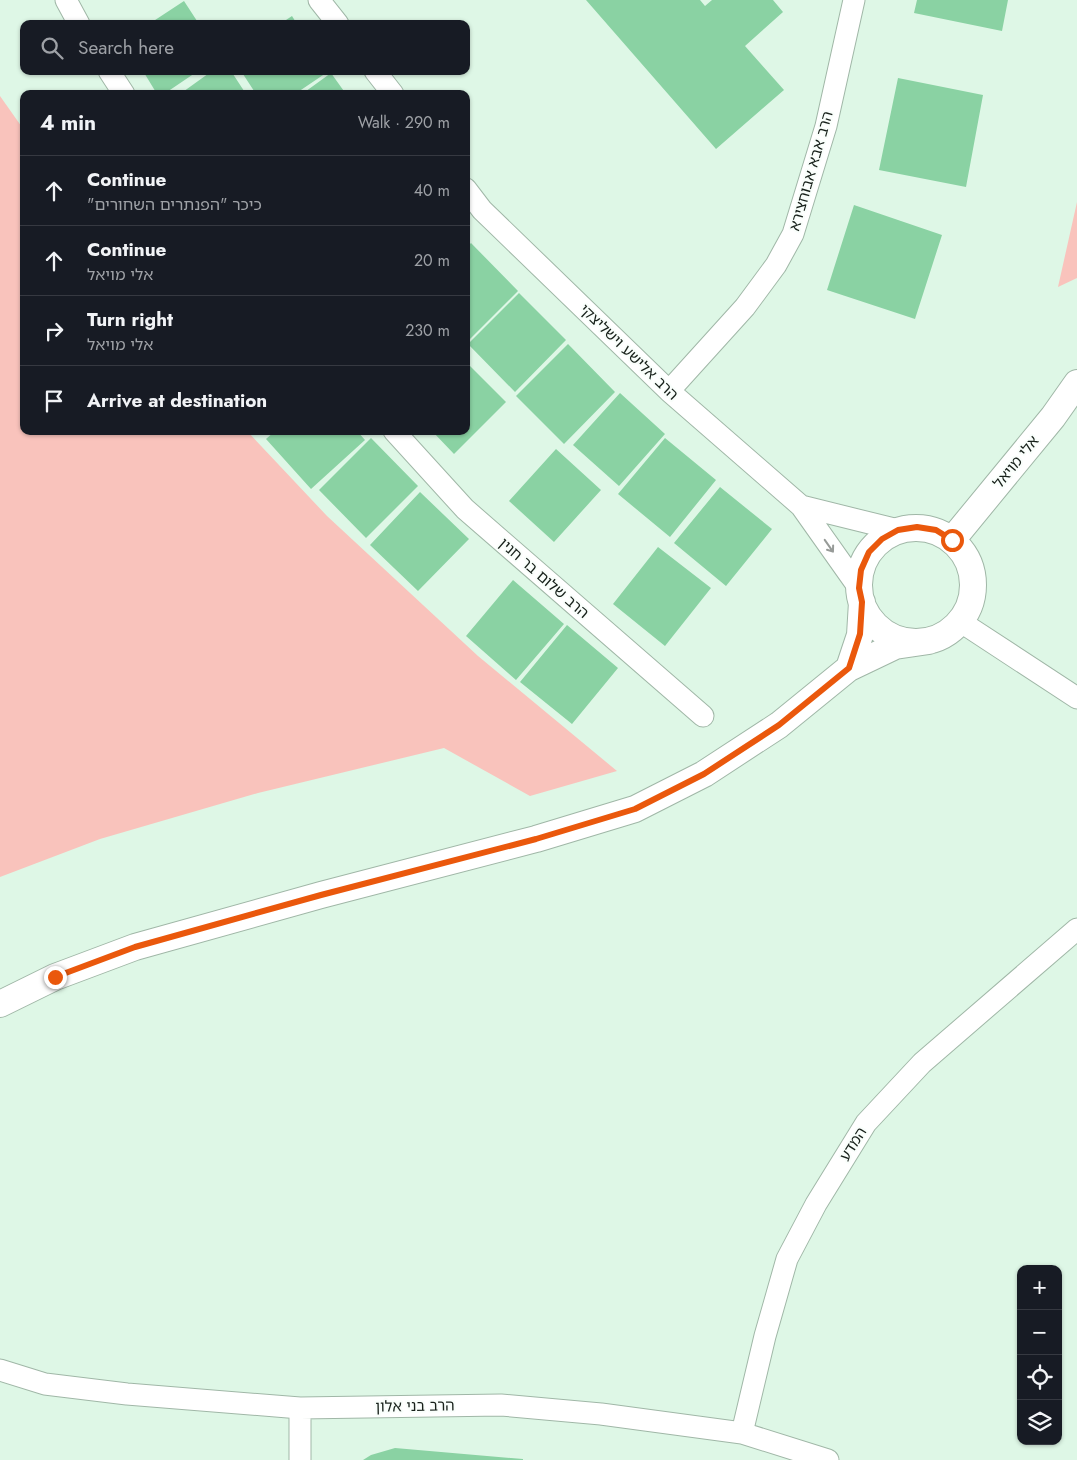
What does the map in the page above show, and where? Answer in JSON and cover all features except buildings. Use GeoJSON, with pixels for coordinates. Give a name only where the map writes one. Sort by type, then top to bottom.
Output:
{"type":"FeatureCollection","features":[{"type":"Feature","properties":{"kind":"street"},"geometry":{"type":"LineString","coordinates":[[66,0],[77,20]]}},
{"type":"Feature","properties":{"kind":"street"},"geometry":{"type":"LineString","coordinates":[[319,0],[335,20]]}},
{"type":"Feature","properties":{"kind":"street","name":"הרב אבא אבוחצירא"},"geometry":{"type":"LineString","coordinates":[[668,391],[746,307],[776,266],[793,234],[826,126],[854,0]]}},
{"type":"Feature","properties":{"kind":"street"},"geometry":{"type":"LineString","coordinates":[[112,75],[121,90]]}},
{"type":"Feature","properties":{"kind":"street"},"geometry":{"type":"LineString","coordinates":[[378,75],[390,90]]}},
{"type":"Feature","properties":{"kind":"street","name":"הרב אלישע וישליצקי"},"geometry":{"type":"LineString","coordinates":[[470,194],[482,210],[668,391],[801,506],[860,595]]}},
{"type":"Feature","properties":{"kind":"street","name":"אלי מויאל"},"geometry":{"type":"LineString","coordinates":[[952,540],[1053,417],[1077,383]]}},
{"type":"Feature","properties":{"kind":"street","name":"הרב שלום בר חנין"},"geometry":{"type":"LineString","coordinates":[[398,435],[465,509],[703,716]]}},
{"type":"Feature","properties":{"kind":"street","name":"הרב אלישע וישליצקי"},"geometry":{"type":"LineString","coordinates":[[801,506],[898,530]]}},
{"type":"Feature","properties":{"kind":"street"},"geometry":{"type":"LineString","coordinates":[[0,1004],[55,977],[135,947],[321,895],[536,839],[635,809],[704,774],[779,725],[849,668],[895,646],[929,641],[946,634],[960,622],[968,609],[973,594],[974,579],[970,564],[962,550],[952,540],[936,530],[917,527],[898,530],[882,539],[869,552],[861,570],[860,634],[849,668]]}},
{"type":"Feature","properties":{"kind":"street"},"geometry":{"type":"LineString","coordinates":[[860,595],[869,618],[880,630],[895,638],[912,642],[929,641]]}},
{"type":"Feature","properties":{"kind":"street"},"geometry":{"type":"LineString","coordinates":[[960,622],[1077,698]]}},
{"type":"Feature","properties":{"kind":"street","name":"המדע"},"geometry":{"type":"LineString","coordinates":[[742,1433],[765,1336],[787,1259],[816,1204],[866,1123],[922,1063],[1077,929]]}},
{"type":"Feature","properties":{"kind":"street","name":"הרב בני אלון"},"geometry":{"type":"LineString","coordinates":[[0,1370],[45,1384],[127,1394],[300,1408],[501,1405],[601,1414],[742,1433],[828,1460]]}},
{"type":"Feature","properties":{"kind":"street"},"geometry":{"type":"LineString","coordinates":[[300,1408],[300,1460]]}},
{"type":"Feature","properties":{"kind":"shaded area"},"geometry":{"type":"Polygon","coordinates":[[[0,96],[20,124],[20,435],[251,435],[327,516],[478,656],[617,771],[530,796],[444,748],[258,793],[100,839],[0,877],[0,96]]]}},
{"type":"Feature","properties":{"kind":"shaded area"},"geometry":{"type":"Polygon","coordinates":[[[1077,202],[1077,278],[1058,287],[1077,202]]]}},
{"type":"Feature","properties":{"kind":"route"},"geometry":{"type":"LineString","coordinates":[[55,977],[135,947],[321,895],[536,839],[635,809],[704,774],[779,725],[849,668],[860,634],[862,602],[859,588],[861,570],[869,552],[882,539],[898,530],[917,527],[936,530],[952,540]]}}]}
